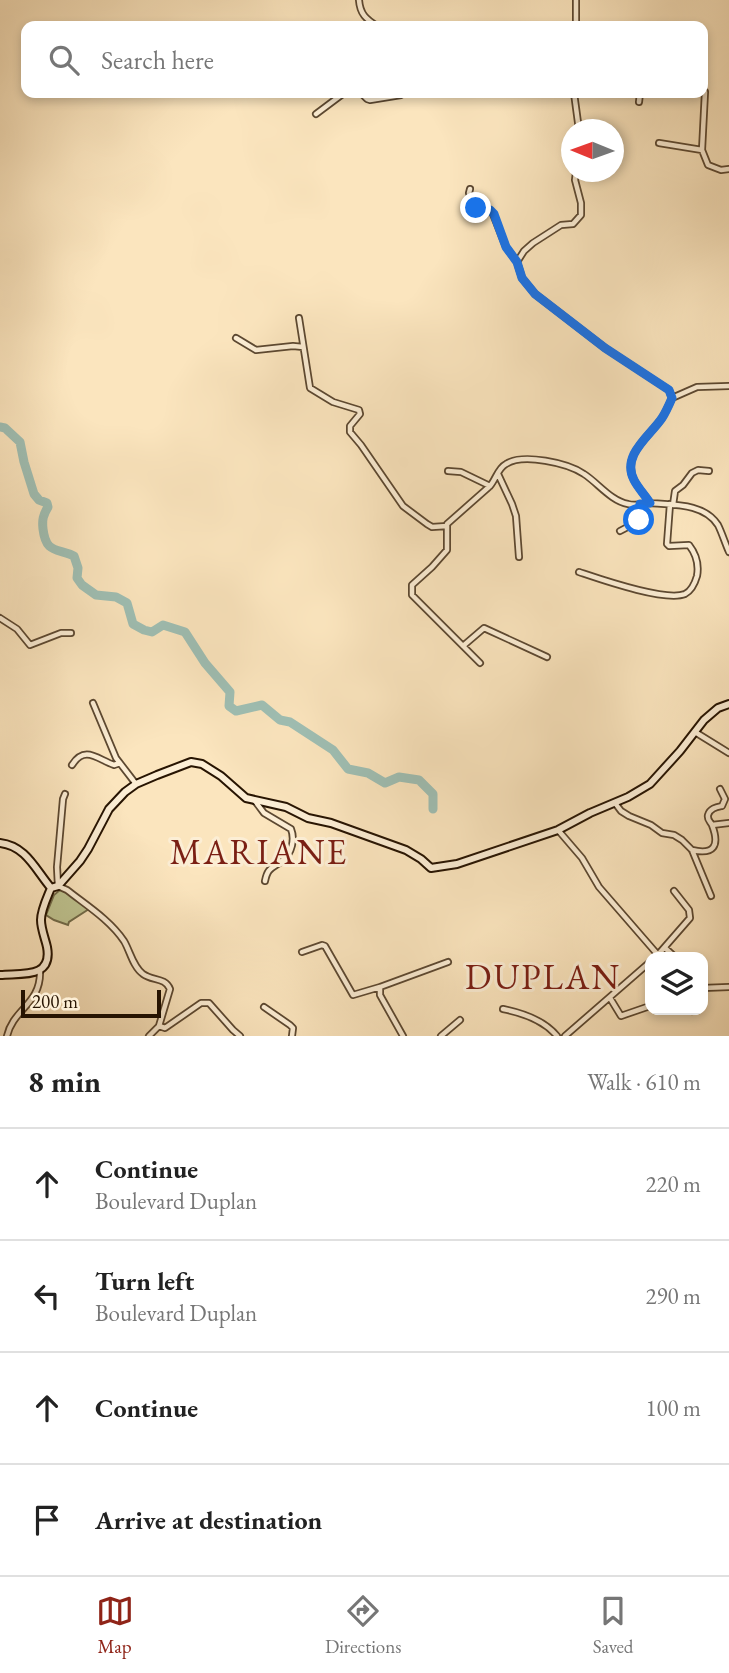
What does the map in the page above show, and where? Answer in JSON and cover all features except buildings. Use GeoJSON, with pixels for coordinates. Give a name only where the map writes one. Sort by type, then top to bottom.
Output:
{"type":"FeatureCollection","features":[{"type":"Feature","properties":{"kind":"street"},"geometry":{"type":"LineString","coordinates":[[359,0],[360,10],[369,21]]}},
{"type":"Feature","properties":{"kind":"street"},"geometry":{"type":"LineString","coordinates":[[576,0],[576,21]]}},
{"type":"Feature","properties":{"kind":"street"},"geometry":{"type":"LineString","coordinates":[[316,114],[337,98]]}},
{"type":"Feature","properties":{"kind":"street"},"geometry":{"type":"LineString","coordinates":[[575,98],[578,119]]}},
{"type":"Feature","properties":{"kind":"street"},"geometry":{"type":"LineString","coordinates":[[639,98],[639,102]]}},
{"type":"Feature","properties":{"kind":"street"},"geometry":{"type":"LineString","coordinates":[[705,98],[702,150],[708,164],[721,170],[729,169]]}},
{"type":"Feature","properties":{"kind":"street"},"geometry":{"type":"LineString","coordinates":[[659,143],[702,150]]}},
{"type":"Feature","properties":{"kind":"street"},"geometry":{"type":"LineString","coordinates":[[517,262],[533,243],[561,225],[573,224],[581,215],[576,182]]}},
{"type":"Feature","properties":{"kind":"street"},"geometry":{"type":"LineString","coordinates":[[470,189],[469,193],[476,208],[490,210],[494,214],[506,247],[517,262],[522,278],[535,294],[605,348],[669,390],[672,398]]}},
{"type":"Feature","properties":{"kind":"street"},"geometry":{"type":"LineString","coordinates":[[299,318],[310,388],[333,402],[359,410],[359,416],[350,426],[350,432],[404,506],[432,527],[447,526]]}},
{"type":"Feature","properties":{"kind":"street"},"geometry":{"type":"LineString","coordinates":[[236,338],[256,350],[303,347]]}},
{"type":"Feature","properties":{"kind":"street"},"geometry":{"type":"LineString","coordinates":[[650,503],[633,478],[631,466],[636,449],[662,419],[672,398],[697,387],[729,386]]}},
{"type":"Feature","properties":{"kind":"street"},"geometry":{"type":"LineString","coordinates":[[480,663],[420,604],[411,591],[412,585],[447,550],[449,522],[491,486],[502,467],[516,459],[544,460],[582,472],[615,499],[626,504],[650,503],[690,507],[709,514],[718,526],[729,552]]}},
{"type":"Feature","properties":{"kind":"street"},"geometry":{"type":"LineString","coordinates":[[448,471],[461,472],[491,486]]}},
{"type":"Feature","properties":{"kind":"street"},"geometry":{"type":"LineString","coordinates":[[579,572],[642,591],[668,595],[687,593],[697,577],[698,565],[689,545],[667,544],[671,505],[676,491],[692,472],[709,471]]}},
{"type":"Feature","properties":{"kind":"street"},"geometry":{"type":"LineString","coordinates":[[498,474],[516,516],[519,556]]}},
{"type":"Feature","properties":{"kind":"street"},"geometry":{"type":"LineString","coordinates":[[620,531],[639,520],[640,504]]}},
{"type":"Feature","properties":{"kind":"street"},"geometry":{"type":"LineString","coordinates":[[0,618],[17,629],[30,645],[61,633],[71,633]]}},
{"type":"Feature","properties":{"kind":"street"},"geometry":{"type":"LineString","coordinates":[[463,646],[484,628],[547,657]]}},
{"type":"Feature","properties":{"kind":"street"},"geometry":{"type":"LineString","coordinates":[[93,704],[113,752],[136,784]]}},
{"type":"Feature","properties":{"kind":"street"},"geometry":{"type":"LineString","coordinates":[[54,887],[80,861],[109,809],[125,793],[136,784],[191,762],[202,764],[220,776],[246,799],[286,807],[308,818],[331,823],[406,850],[431,868],[457,864],[558,830],[628,797],[650,783],[704,720],[718,708],[729,704]]}},
{"type":"Feature","properties":{"kind":"street"},"geometry":{"type":"LineString","coordinates":[[694,732],[729,753]]}},
{"type":"Feature","properties":{"kind":"street"},"geometry":{"type":"LineString","coordinates":[[72,765],[76,758],[82,755],[94,755],[114,765],[120,763]]}},
{"type":"Feature","properties":{"kind":"street"},"geometry":{"type":"LineString","coordinates":[[692,850],[709,851],[716,845],[708,815],[712,809],[722,806],[725,799],[720,789]]}},
{"type":"Feature","properties":{"kind":"street"},"geometry":{"type":"LineString","coordinates":[[7,1036],[9,1026],[34,995],[40,980],[40,971],[47,962],[41,920],[54,887],[65,794]]}},
{"type":"Feature","properties":{"kind":"street"},"geometry":{"type":"LineString","coordinates":[[255,801],[264,813],[291,829],[293,833],[289,853],[281,862],[271,867],[265,881]]}},
{"type":"Feature","properties":{"kind":"street"},"geometry":{"type":"LineString","coordinates":[[615,803],[629,816],[651,825],[662,834],[674,835],[682,840],[692,850],[711,896]]}},
{"type":"Feature","properties":{"kind":"street"},"geometry":{"type":"LineString","coordinates":[[712,825],[729,823]]}},
{"type":"Feature","properties":{"kind":"street"},"geometry":{"type":"LineString","coordinates":[[558,830],[582,858],[599,887],[654,952]]}},
{"type":"Feature","properties":{"kind":"street"},"geometry":{"type":"LineString","coordinates":[[0,843],[10,844],[24,853],[54,887],[67,890],[115,930],[124,941],[140,972],[164,981],[169,986],[159,1026],[149,1036]]}},
{"type":"Feature","properties":{"kind":"street"},"geometry":{"type":"LineString","coordinates":[[661,952],[690,916],[689,910],[674,891]]}},
{"type":"Feature","properties":{"kind":"street"},"geometry":{"type":"LineString","coordinates":[[302,952],[325,946],[353,995],[448,962]]}},
{"type":"Feature","properties":{"kind":"street"},"geometry":{"type":"LineString","coordinates":[[665,948],[669,952]]}},
{"type":"Feature","properties":{"kind":"street"},"geometry":{"type":"LineString","coordinates":[[565,1036],[645,966]]}},
{"type":"Feature","properties":{"kind":"street"},"geometry":{"type":"LineString","coordinates":[[0,975],[40,971]]}},
{"type":"Feature","properties":{"kind":"street"},"geometry":{"type":"LineString","coordinates":[[380,987],[380,995],[403,1036]]}},
{"type":"Feature","properties":{"kind":"street"},"geometry":{"type":"LineString","coordinates":[[708,990],[729,987]]}},
{"type":"Feature","properties":{"kind":"street"},"geometry":{"type":"LineString","coordinates":[[610,998],[621,1016],[645,1008]]}},
{"type":"Feature","properties":{"kind":"street"},"geometry":{"type":"LineString","coordinates":[[159,1026],[165,1028],[205,1002],[240,1036]]}},
{"type":"Feature","properties":{"kind":"street"},"geometry":{"type":"LineString","coordinates":[[264,1007],[293,1028],[292,1036]]}},
{"type":"Feature","properties":{"kind":"street"},"geometry":{"type":"LineString","coordinates":[[503,1009],[547,1025],[556,1036]]}},
{"type":"Feature","properties":{"kind":"street"},"geometry":{"type":"LineString","coordinates":[[441,1036],[460,1020]]}},
{"type":"Feature","properties":{"kind":"green space"},"geometry":{"type":"Polygon","coordinates":[[[61,889],[89,909],[68,925],[46,915],[54,895],[61,889]]]}},
{"type":"Feature","properties":{"kind":"waterway"},"geometry":{"type":"LineString","coordinates":[[0,427],[5,428],[20,442],[34,494],[47,503],[43,523],[47,543],[53,549],[74,556],[78,568],[77,578],[82,585],[96,595],[116,597],[127,603],[133,624],[144,630],[152,632],[163,625],[185,632],[205,663],[230,692],[229,706],[236,711],[262,705],[280,720],[290,722],[333,750],[348,769],[368,773],[385,783],[399,777],[419,780],[433,794],[433,809]]}},
{"type":"Feature","properties":{"kind":"district","name":"MARIANE"},"geometry":{"type":"Point","coordinates":[259,851]}},
{"type":"Feature","properties":{"kind":"district","name":"DUPLAN"},"geometry":{"type":"Point","coordinates":[543,976]}},
{"type":"Feature","properties":{"kind":"route"},"geometry":{"type":"LineString","coordinates":[[476,208],[490,210],[494,214],[506,247],[517,262],[522,278],[535,294],[605,348],[669,390],[672,398],[662,419],[636,449],[631,466],[633,478],[650,503],[640,504],[639,520]]}}]}
